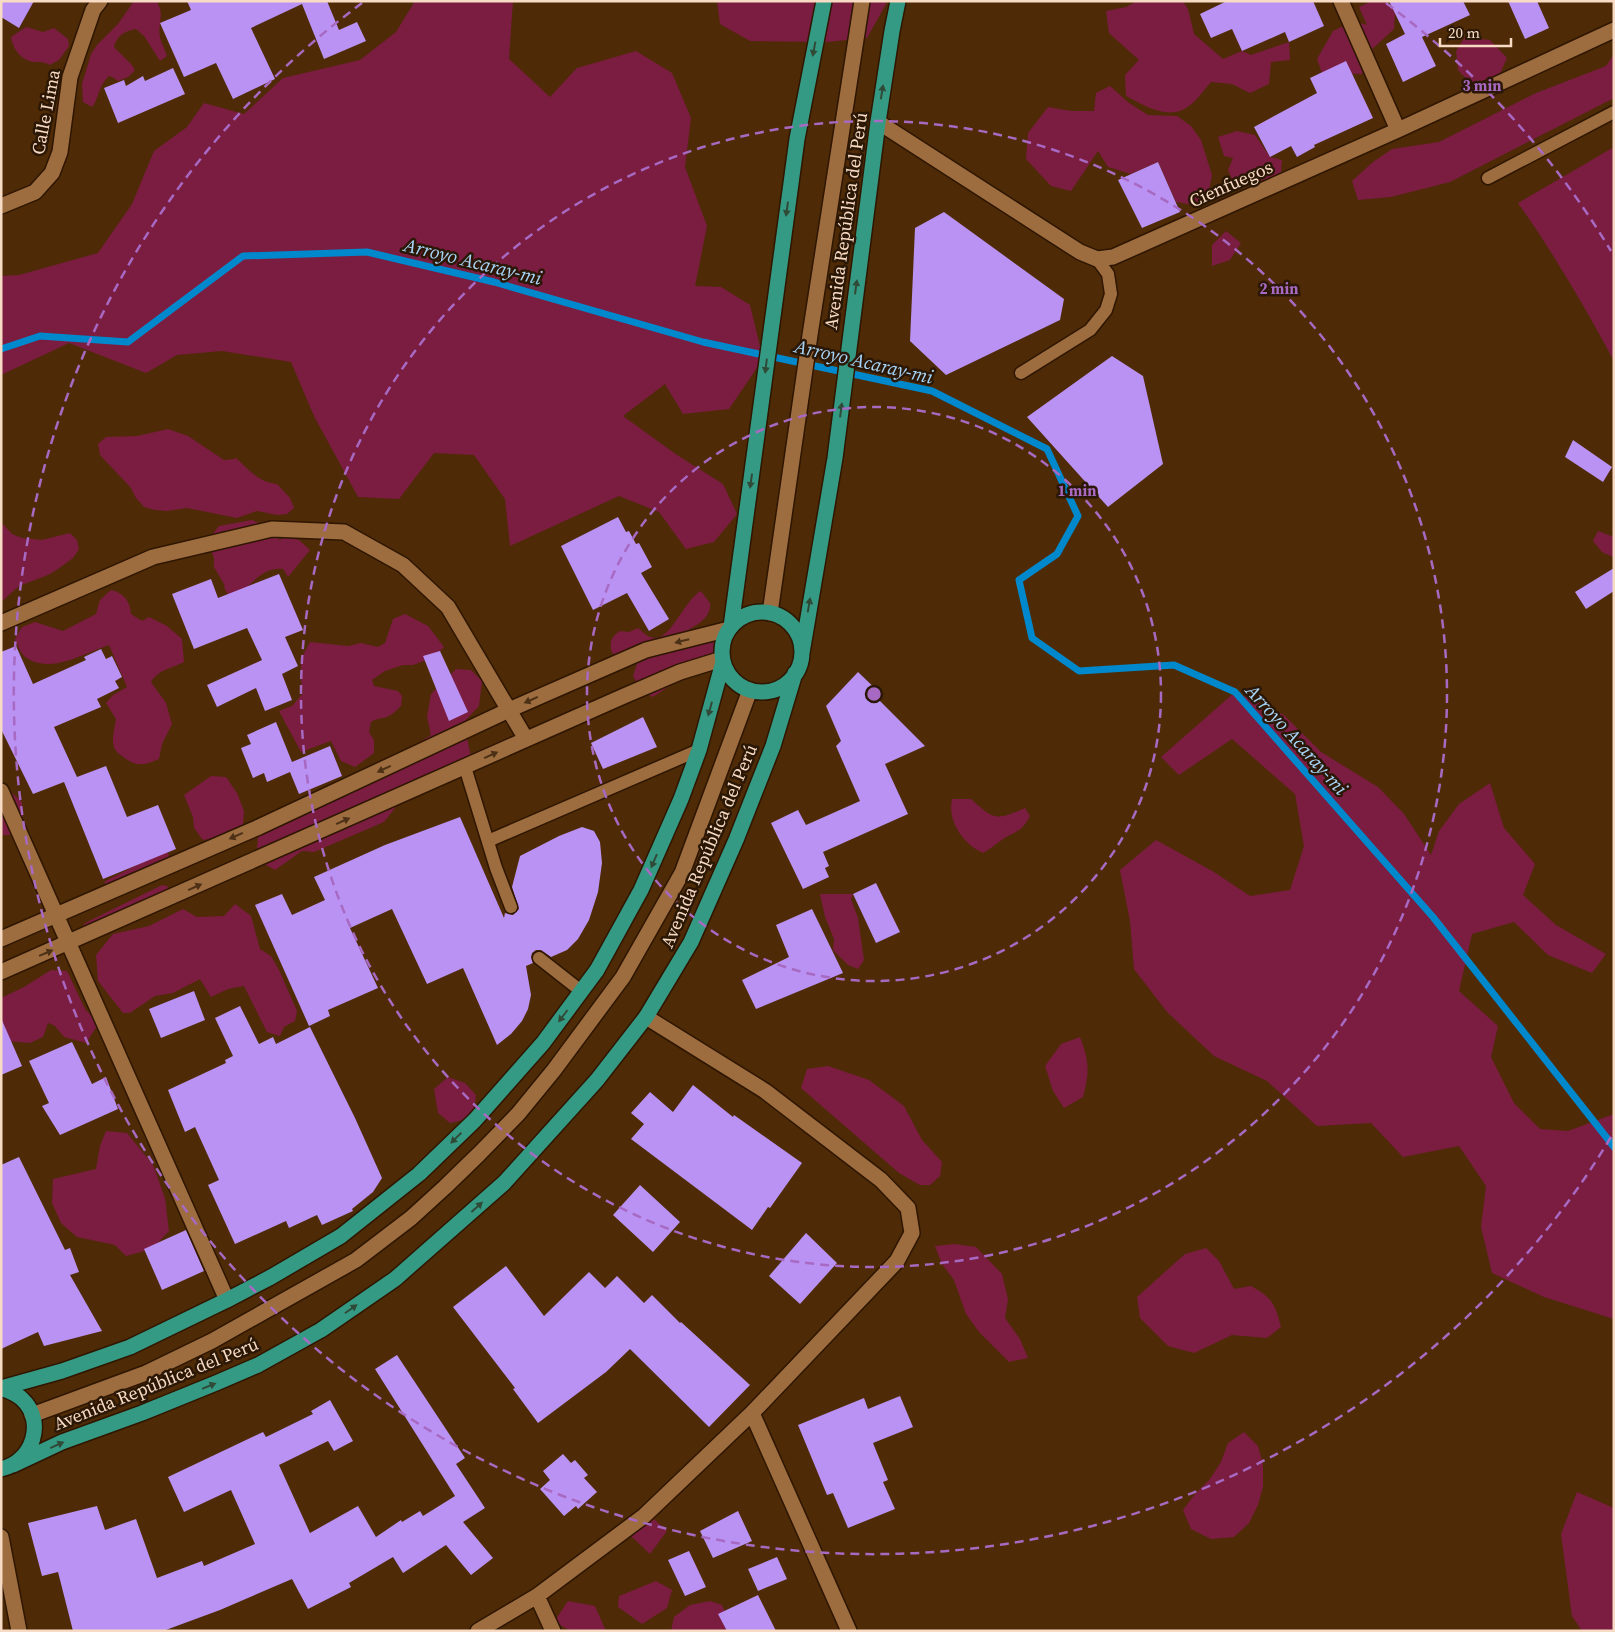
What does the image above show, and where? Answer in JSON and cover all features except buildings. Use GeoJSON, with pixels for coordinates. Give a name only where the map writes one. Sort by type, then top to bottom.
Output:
{"type":"FeatureCollection","features":[{"type":"Feature","properties":{"kind":"highway"},"geometry":{"type":"LineString","coordinates":[[730,628],[797,139],[824,1]]}},
{"type":"Feature","properties":{"kind":"highway","name":"Avenida República del Perú"},"geometry":{"type":"LineString","coordinates":[[802,653],[835,458],[849,336],[878,122],[898,1]]}},
{"type":"Feature","properties":{"kind":"highway"},"geometry":{"type":"LineString","coordinates":[[770,613],[781,617],[790,624],[796,632],[802,653],[795,673],[786,684],[766,692],[750,690],[734,681],[727,672],[723,660],[722,648],[724,638],[739,619],[749,614],[770,613]]}},
{"type":"Feature","properties":{"kind":"highway"},"geometry":{"type":"LineString","coordinates":[[1,1388],[62,1371],[114,1353],[227,1300],[271,1277],[341,1236],[418,1174],[475,1120],[543,1043],[597,970],[641,890],[681,799],[699,750],[723,660]]}},
{"type":"Feature","properties":{"kind":"highway","name":"Avenida República del Perú"},"geometry":{"type":"LineString","coordinates":[[7,1467],[62,1442],[142,1413],[258,1365],[321,1330],[387,1285],[504,1183],[597,1080],[646,1017],[691,942],[736,840],[772,746],[795,673]]}},
{"type":"Feature","properties":{"kind":"highway"},"geometry":{"type":"LineString","coordinates":[[1,1388],[13,1392],[23,1400],[34,1422],[34,1435],[30,1447],[23,1457],[7,1467]]}},
{"type":"Feature","properties":{"kind":"street","name":"Calle Lima"},"geometry":{"type":"LineString","coordinates":[[1,206],[35,192],[52,173],[60,152],[70,76],[93,10],[100,1]]}},
{"type":"Feature","properties":{"kind":"street"},"geometry":{"type":"LineString","coordinates":[[770,613],[810,335],[862,1]]}},
{"type":"Feature","properties":{"kind":"street"},"geometry":{"type":"LineString","coordinates":[[1340,1],[1398,130]]}},
{"type":"Feature","properties":{"kind":"street","name":"Cienfuegos"},"geometry":{"type":"LineString","coordinates":[[1096,259],[1113,257],[1398,130],[1614,30]]}},
{"type":"Feature","properties":{"kind":"street"},"geometry":{"type":"LineString","coordinates":[[878,122],[1080,252],[1096,259]]}},
{"type":"Feature","properties":{"kind":"street"},"geometry":{"type":"LineString","coordinates":[[1,623],[153,557],[272,529],[344,532],[404,564],[448,607],[526,739]]}},
{"type":"Feature","properties":{"kind":"street"},"geometry":{"type":"LineString","coordinates":[[1,940],[259,826],[509,710],[646,650],[730,628]]}},
{"type":"Feature","properties":{"kind":"street"},"geometry":{"type":"LineString","coordinates":[[1,972],[69,944],[680,672],[723,660]]}},
{"type":"Feature","properties":{"kind":"street"},"geometry":{"type":"LineString","coordinates":[[32,1415],[146,1373],[212,1341],[356,1260],[411,1218],[479,1154],[518,1114],[554,1070],[623,977],[682,873],[750,690]]}},
{"type":"Feature","properties":{"kind":"street"},"geometry":{"type":"LineString","coordinates":[[1,791],[227,1300]]}},
{"type":"Feature","properties":{"kind":"street"},"geometry":{"type":"LineString","coordinates":[[478,1631],[537,1596],[644,1516],[752,1413],[897,1261],[912,1233],[908,1208],[881,1180],[765,1091],[646,1017]]}},
{"type":"Feature","properties":{"kind":"street"},"geometry":{"type":"LineString","coordinates":[[752,1413],[849,1631]]}},
{"type":"Feature","properties":{"kind":"street"},"geometry":{"type":"LineString","coordinates":[[1,1537],[19,1631]]}},
{"type":"Feature","properties":{"kind":"street"},"geometry":{"type":"LineString","coordinates":[[537,1596],[553,1631]]}},
{"type":"Feature","properties":{"kind":"lane"},"geometry":{"type":"LineString","coordinates":[[1488,178],[1614,112]]}},
{"type":"Feature","properties":{"kind":"lane"},"geometry":{"type":"LineString","coordinates":[[1021,373],[1090,330],[1106,310],[1111,294],[1108,274],[1096,259]]}},
{"type":"Feature","properties":{"kind":"lane"},"geometry":{"type":"LineString","coordinates":[[488,840],[699,750]]}},
{"type":"Feature","properties":{"kind":"lane"},"geometry":{"type":"LineString","coordinates":[[465,767],[496,868],[511,907]]}},
{"type":"Feature","properties":{"kind":"lane"},"geometry":{"type":"LineString","coordinates":[[539,958],[581,991]]}},
{"type":"Feature","properties":{"kind":"shaded area"},"geometry":{"type":"Polygon","coordinates":[[[134,1],[156,1],[159,6],[161,15],[159,32],[167,56],[160,61],[144,36],[136,29],[122,34],[117,39],[114,47],[135,70],[128,77],[118,81],[109,76],[105,80],[92,107],[83,102],[82,84],[91,54],[97,45],[118,24],[134,1]]]}},
{"type":"Feature","properties":{"kind":"shaded area"},"geometry":{"type":"Polygon","coordinates":[[[415,1],[513,1],[509,59],[550,97],[577,68],[636,51],[672,73],[691,118],[685,167],[707,226],[695,286],[721,287],[750,305],[763,359],[729,409],[683,414],[665,384],[623,416],[677,455],[723,484],[737,514],[714,542],[686,549],[659,512],[619,496],[510,546],[505,499],[474,455],[434,453],[399,499],[358,497],[314,416],[291,362],[222,351],[177,355],[146,373],[69,343],[1,375],[1,276],[19,275],[98,253],[132,204],[154,151],[187,127],[204,103],[244,114],[283,78],[360,60],[396,32],[415,1]]]}},
{"type":"Feature","properties":{"kind":"shaded area"},"geometry":{"type":"Polygon","coordinates":[[[717,1],[886,1],[886,4],[867,38],[827,42],[750,41],[720,24],[717,1]]]}},
{"type":"Feature","properties":{"kind":"shaded area"},"geometry":{"type":"Polygon","coordinates":[[[1137,1],[1183,1],[1188,9],[1194,34],[1223,59],[1242,51],[1251,55],[1289,42],[1290,60],[1271,62],[1269,84],[1250,93],[1232,84],[1211,82],[1193,103],[1179,111],[1163,112],[1147,107],[1126,96],[1125,75],[1139,60],[1109,33],[1106,11],[1126,7],[1137,1]]]}},
{"type":"Feature","properties":{"kind":"shaded area"},"geometry":{"type":"Polygon","coordinates":[[[1372,1],[1387,1],[1395,13],[1394,29],[1370,51],[1362,74],[1322,73],[1317,59],[1333,31],[1354,21],[1367,25],[1359,7],[1372,1]]]}},
{"type":"Feature","properties":{"kind":"shaded area"},"geometry":{"type":"Polygon","coordinates":[[[26,27],[43,32],[54,28],[68,39],[69,46],[59,60],[50,65],[30,61],[18,54],[11,37],[26,27]]]}},
{"type":"Feature","properties":{"kind":"shaded area"},"geometry":{"type":"Polygon","coordinates":[[[1465,37],[1490,40],[1507,58],[1498,78],[1470,83],[1458,70],[1456,51],[1465,37]]]}},
{"type":"Feature","properties":{"kind":"shaded area"},"geometry":{"type":"Polygon","coordinates":[[[1614,54],[1614,98],[1450,182],[1391,197],[1358,200],[1352,181],[1373,162],[1392,149],[1439,142],[1536,93],[1606,66],[1614,54]]]}},
{"type":"Feature","properties":{"kind":"shaded area"},"geometry":{"type":"Polygon","coordinates":[[[1110,86],[1129,103],[1148,115],[1177,116],[1191,126],[1201,140],[1212,175],[1208,195],[1194,205],[1176,202],[1158,162],[1131,174],[1108,167],[1098,151],[1071,191],[1051,186],[1026,159],[1028,133],[1048,107],[1071,111],[1094,111],[1096,93],[1110,86]]]}},
{"type":"Feature","properties":{"kind":"shaded area"},"geometry":{"type":"Polygon","coordinates":[[[1237,131],[1255,135],[1270,157],[1282,160],[1281,172],[1270,178],[1234,184],[1228,170],[1233,158],[1224,156],[1218,137],[1237,131]]]}},
{"type":"Feature","properties":{"kind":"shaded area"},"geometry":{"type":"Polygon","coordinates":[[[1614,147],[1614,361],[1569,281],[1518,203],[1614,147]]]}},
{"type":"Feature","properties":{"kind":"shaded area"},"geometry":{"type":"Polygon","coordinates":[[[1226,231],[1241,243],[1230,260],[1212,266],[1212,245],[1226,231]]]}},
{"type":"Feature","properties":{"kind":"shaded area"},"geometry":{"type":"Polygon","coordinates":[[[168,429],[188,436],[224,460],[235,459],[235,457],[259,478],[277,484],[290,498],[294,508],[287,514],[277,515],[257,511],[237,518],[187,508],[167,511],[144,507],[136,498],[131,488],[100,455],[98,444],[106,437],[137,436],[168,429]]]}},
{"type":"Feature","properties":{"kind":"shaded area"},"geometry":{"type":"Polygon","coordinates":[[[252,520],[263,525],[280,540],[285,537],[299,540],[310,550],[288,577],[283,569],[273,570],[264,573],[248,586],[262,617],[238,606],[225,590],[224,584],[214,567],[214,558],[210,547],[211,536],[219,526],[252,520]]]}},
{"type":"Feature","properties":{"kind":"shaded area"},"geometry":{"type":"Polygon","coordinates":[[[1,522],[12,534],[22,538],[42,540],[70,533],[77,540],[79,549],[73,558],[58,569],[48,575],[19,586],[1,602],[1,522]]]}},
{"type":"Feature","properties":{"kind":"shaded area"},"geometry":{"type":"Polygon","coordinates":[[[1598,531],[1614,537],[1613,557],[1602,552],[1593,541],[1598,531]]]}},
{"type":"Feature","properties":{"kind":"shaded area"},"geometry":{"type":"Polygon","coordinates":[[[111,590],[126,598],[131,614],[142,621],[149,617],[167,626],[182,639],[184,662],[158,674],[151,682],[166,703],[172,724],[162,744],[159,759],[144,764],[136,764],[127,760],[115,750],[113,744],[116,719],[106,703],[113,695],[127,687],[109,645],[66,661],[44,664],[34,662],[24,656],[15,639],[22,627],[35,622],[63,631],[96,614],[100,600],[111,590]]]}},
{"type":"Feature","properties":{"kind":"shaded area"},"geometry":{"type":"Polygon","coordinates":[[[701,591],[710,603],[708,614],[700,622],[680,635],[716,639],[719,643],[720,652],[653,697],[639,686],[633,676],[638,661],[612,653],[612,640],[620,631],[629,632],[638,628],[650,637],[661,637],[672,626],[695,595],[701,591]]]}},
{"type":"Feature","properties":{"kind":"shaded area"},"geometry":{"type":"Polygon","coordinates":[[[405,614],[428,626],[444,647],[434,657],[413,665],[403,665],[385,671],[372,680],[374,686],[398,691],[402,696],[401,706],[395,712],[371,722],[369,732],[374,740],[374,753],[355,767],[341,761],[331,741],[301,752],[279,711],[292,706],[303,693],[301,659],[310,642],[348,646],[361,643],[378,647],[385,643],[393,619],[405,614]]]}},
{"type":"Feature","properties":{"kind":"shaded area"},"geometry":{"type":"Polygon","coordinates":[[[456,669],[471,670],[482,681],[479,706],[464,722],[471,758],[444,785],[402,799],[384,822],[314,852],[302,851],[275,870],[256,859],[259,827],[383,765],[431,735],[427,717],[431,694],[456,669]]]}},
{"type":"Feature","properties":{"kind":"shaded area"},"geometry":{"type":"Polygon","coordinates":[[[1235,692],[1284,715],[1321,752],[1378,787],[1404,814],[1431,855],[1439,831],[1459,804],[1490,783],[1504,828],[1535,864],[1523,895],[1556,925],[1606,954],[1592,973],[1548,955],[1514,922],[1472,934],[1459,991],[1498,1026],[1491,1057],[1514,1103],[1540,1129],[1568,1131],[1614,1114],[1614,1319],[1544,1297],[1492,1273],[1481,1227],[1486,1186],[1459,1146],[1403,1157],[1371,1123],[1317,1126],[1267,1081],[1214,1056],[1167,1012],[1134,969],[1130,921],[1120,870],[1156,840],[1214,872],[1250,896],[1290,890],[1304,846],[1295,794],[1232,739],[1179,775],[1161,757],[1235,692]]]}},
{"type":"Feature","properties":{"kind":"shaded area"},"geometry":{"type":"Polygon","coordinates":[[[211,776],[226,777],[237,793],[244,811],[243,824],[227,836],[203,840],[194,828],[193,817],[184,795],[211,776]]]}},
{"type":"Feature","properties":{"kind":"shaded area"},"geometry":{"type":"Polygon","coordinates":[[[1,791],[12,793],[22,802],[23,820],[12,835],[1,835],[1,791]]]}},
{"type":"Feature","properties":{"kind":"shaded area"},"geometry":{"type":"Polygon","coordinates":[[[952,799],[971,799],[991,815],[1008,815],[1025,808],[1030,816],[1021,828],[983,853],[969,844],[958,831],[952,815],[952,799]]]}},
{"type":"Feature","properties":{"kind":"shaded area"},"geometry":{"type":"Polygon","coordinates":[[[167,852],[169,856],[168,861],[108,886],[104,882],[146,860],[167,852]]]}},
{"type":"Feature","properties":{"kind":"shaded area"},"geometry":{"type":"Polygon","coordinates":[[[162,885],[167,886],[170,890],[151,912],[143,918],[83,928],[84,924],[89,921],[162,885]]]}},
{"type":"Feature","properties":{"kind":"shaded area"},"geometry":{"type":"Polygon","coordinates":[[[820,894],[853,894],[851,899],[858,918],[864,960],[858,969],[848,965],[833,950],[834,939],[825,917],[820,894]]]}},
{"type":"Feature","properties":{"kind":"shaded area"},"geometry":{"type":"Polygon","coordinates":[[[235,904],[251,916],[260,949],[271,956],[297,1011],[295,1021],[284,1027],[280,1036],[267,1032],[244,986],[228,989],[211,997],[200,979],[173,993],[155,996],[130,1013],[123,1013],[98,981],[96,955],[113,934],[149,926],[183,909],[197,917],[224,916],[235,904]]]}},
{"type":"Feature","properties":{"kind":"shaded area"},"geometry":{"type":"Polygon","coordinates":[[[51,970],[67,971],[85,1009],[99,1023],[86,1043],[64,1037],[55,1026],[48,1023],[43,1037],[30,1043],[5,1041],[1,1037],[1,998],[24,987],[51,970]]]}},
{"type":"Feature","properties":{"kind":"shaded area"},"geometry":{"type":"Polygon","coordinates":[[[1080,1037],[1088,1066],[1083,1097],[1064,1108],[1053,1091],[1045,1066],[1061,1044],[1080,1037]]]}},
{"type":"Feature","properties":{"kind":"shaded area"},"geometry":{"type":"Polygon","coordinates":[[[828,1066],[869,1080],[904,1106],[922,1140],[942,1162],[940,1176],[930,1185],[920,1185],[899,1173],[801,1088],[807,1069],[828,1066]]]}},
{"type":"Feature","properties":{"kind":"shaded area"},"geometry":{"type":"Polygon","coordinates":[[[448,1077],[465,1083],[476,1095],[474,1107],[470,1115],[463,1120],[450,1123],[438,1113],[434,1089],[448,1077]]]}},
{"type":"Feature","properties":{"kind":"shaded area"},"geometry":{"type":"Polygon","coordinates":[[[106,1131],[127,1133],[153,1165],[165,1198],[169,1231],[152,1249],[126,1256],[115,1245],[77,1237],[61,1223],[52,1203],[53,1179],[96,1169],[100,1146],[106,1131]]]}},
{"type":"Feature","properties":{"kind":"shaded area"},"geometry":{"type":"Polygon","coordinates":[[[955,1244],[976,1247],[1002,1274],[1008,1299],[1005,1318],[1020,1339],[1028,1358],[1009,1362],[979,1332],[966,1314],[954,1280],[942,1264],[935,1246],[955,1244]]]}},
{"type":"Feature","properties":{"kind":"shaded area"},"geometry":{"type":"Polygon","coordinates":[[[1206,1248],[1219,1261],[1234,1289],[1251,1286],[1264,1294],[1272,1302],[1281,1327],[1267,1338],[1232,1335],[1194,1353],[1168,1346],[1140,1318],[1137,1297],[1185,1254],[1206,1248]]]}},
{"type":"Feature","properties":{"kind":"shaded area"},"geometry":{"type":"Polygon","coordinates":[[[1244,1432],[1258,1446],[1263,1465],[1263,1487],[1258,1505],[1249,1523],[1234,1537],[1211,1539],[1191,1529],[1183,1510],[1210,1479],[1221,1462],[1228,1443],[1244,1432]]]}},
{"type":"Feature","properties":{"kind":"shaded area"},"geometry":{"type":"Polygon","coordinates":[[[1577,1492],[1614,1508],[1614,1631],[1582,1631],[1572,1616],[1561,1534],[1577,1492]]]}},
{"type":"Feature","properties":{"kind":"shaded area"},"geometry":{"type":"Polygon","coordinates":[[[654,1519],[667,1531],[650,1554],[631,1536],[654,1519]]]}},
{"type":"Feature","properties":{"kind":"shaded area"},"geometry":{"type":"Polygon","coordinates":[[[656,1581],[672,1590],[667,1608],[642,1624],[618,1607],[619,1596],[656,1581]]]}},
{"type":"Feature","properties":{"kind":"shaded area"},"geometry":{"type":"Polygon","coordinates":[[[568,1601],[595,1606],[606,1631],[571,1631],[554,1622],[568,1601]]]}},
{"type":"Feature","properties":{"kind":"shaded area"},"geometry":{"type":"Polygon","coordinates":[[[710,1601],[722,1605],[730,1623],[730,1631],[671,1631],[674,1617],[690,1605],[710,1601]]]}},
{"type":"Feature","properties":{"kind":"waterway","name":"Arroyo Acaray-mi"},"geometry":{"type":"LineString","coordinates":[[1,349],[40,336],[128,342],[243,256],[367,252],[494,282],[703,342],[932,391],[1047,449],[1078,516],[1057,554],[1019,580],[1032,638],[1079,671],[1174,665],[1235,692],[1433,917],[1614,1147]]}}]}
